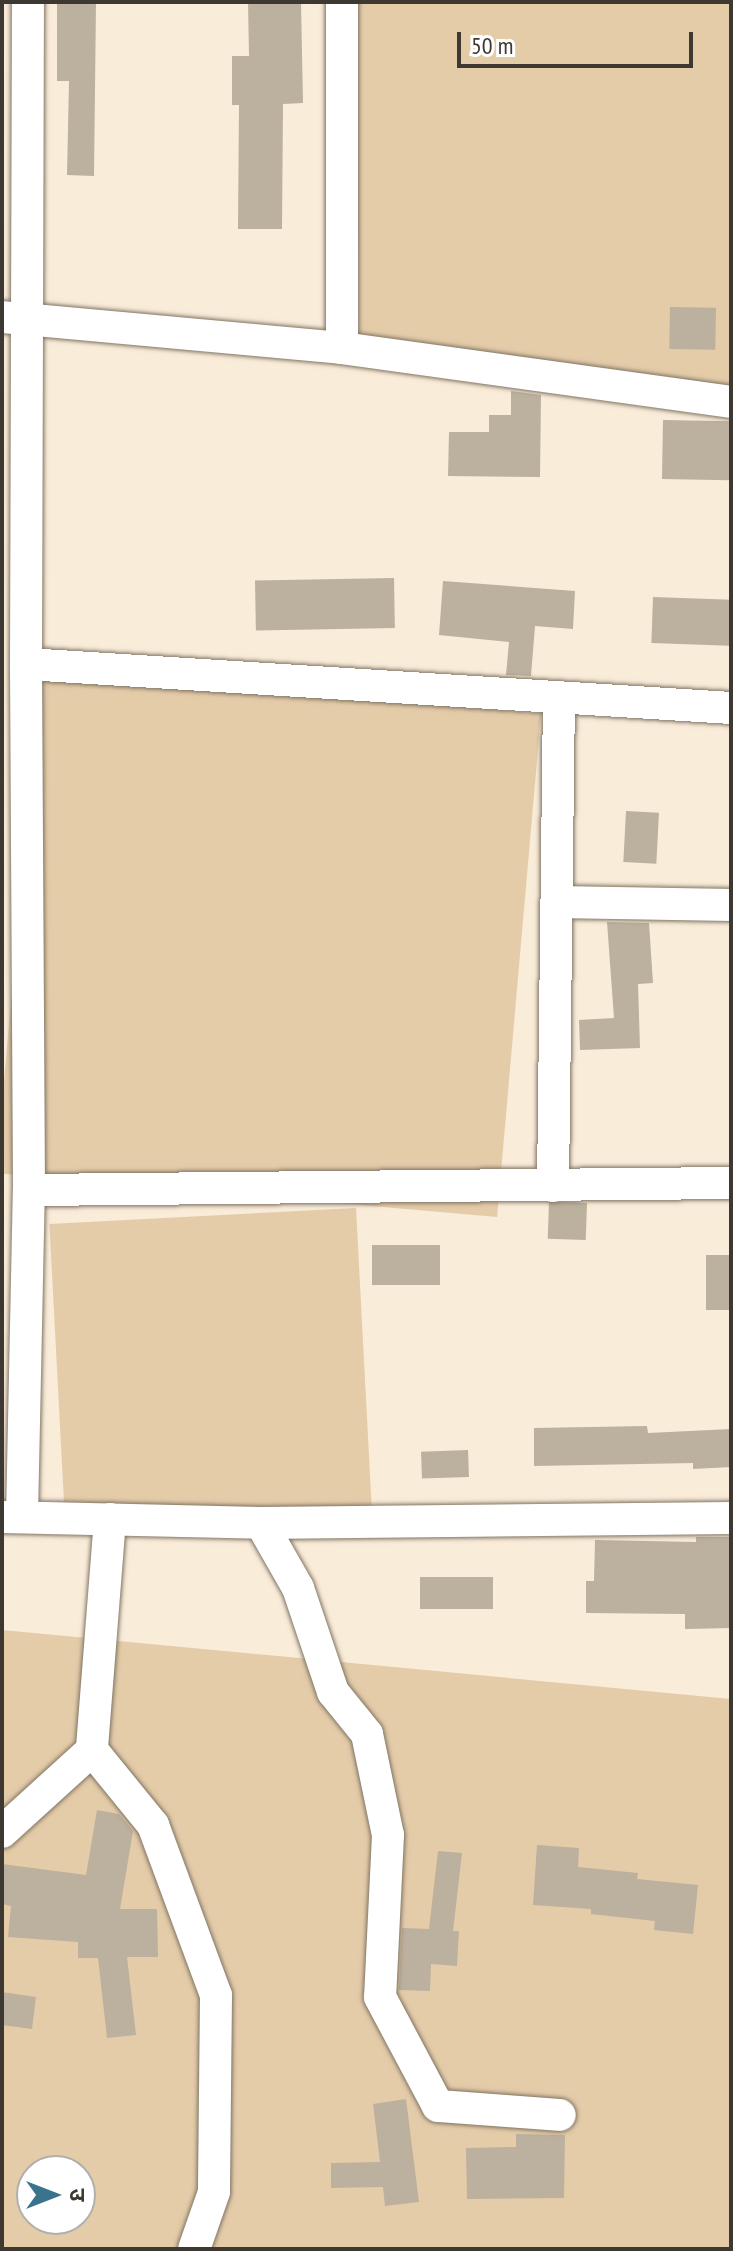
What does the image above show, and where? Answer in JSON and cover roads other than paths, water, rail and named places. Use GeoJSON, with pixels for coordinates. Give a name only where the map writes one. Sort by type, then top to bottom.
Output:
{"type":"FeatureCollection","features":[{"type":"Feature","properties":{"kind":"street"},"geometry":{"type":"LineString","coordinates":[[28,2],[15,318],[26,664],[29,1190],[12,1517],[261,1523],[731,1518]]}},
{"type":"Feature","properties":{"kind":"street"},"geometry":{"type":"LineString","coordinates":[[342,2],[342,348]]}},
{"type":"Feature","properties":{"kind":"street"},"geometry":{"type":"LineString","coordinates":[[15,318],[342,348],[731,402]]}},
{"type":"Feature","properties":{"kind":"street"},"geometry":{"type":"LineString","coordinates":[[26,664],[731,708]]}},
{"type":"Feature","properties":{"kind":"street"},"geometry":{"type":"LineString","coordinates":[[553,1186],[559,698]]}},
{"type":"Feature","properties":{"kind":"street"},"geometry":{"type":"LineString","coordinates":[[557,902],[731,905]]}},
{"type":"Feature","properties":{"kind":"street"},"geometry":{"type":"LineString","coordinates":[[29,1190],[731,1183]]}},
{"type":"Feature","properties":{"kind":"street"},"geometry":{"type":"LineString","coordinates":[[2,1832],[92,1750],[110,1519]]}},
{"type":"Feature","properties":{"kind":"street"},"geometry":{"type":"LineString","coordinates":[[261,1523],[298,1588],[333,1692],[367,1734],[388,1835],[380,1997],[438,2106],[560,2115]]}},
{"type":"Feature","properties":{"kind":"street"},"geometry":{"type":"LineString","coordinates":[[92,1750],[153,1825],[216,1995],[214,2192],[194,2249]]}}]}
